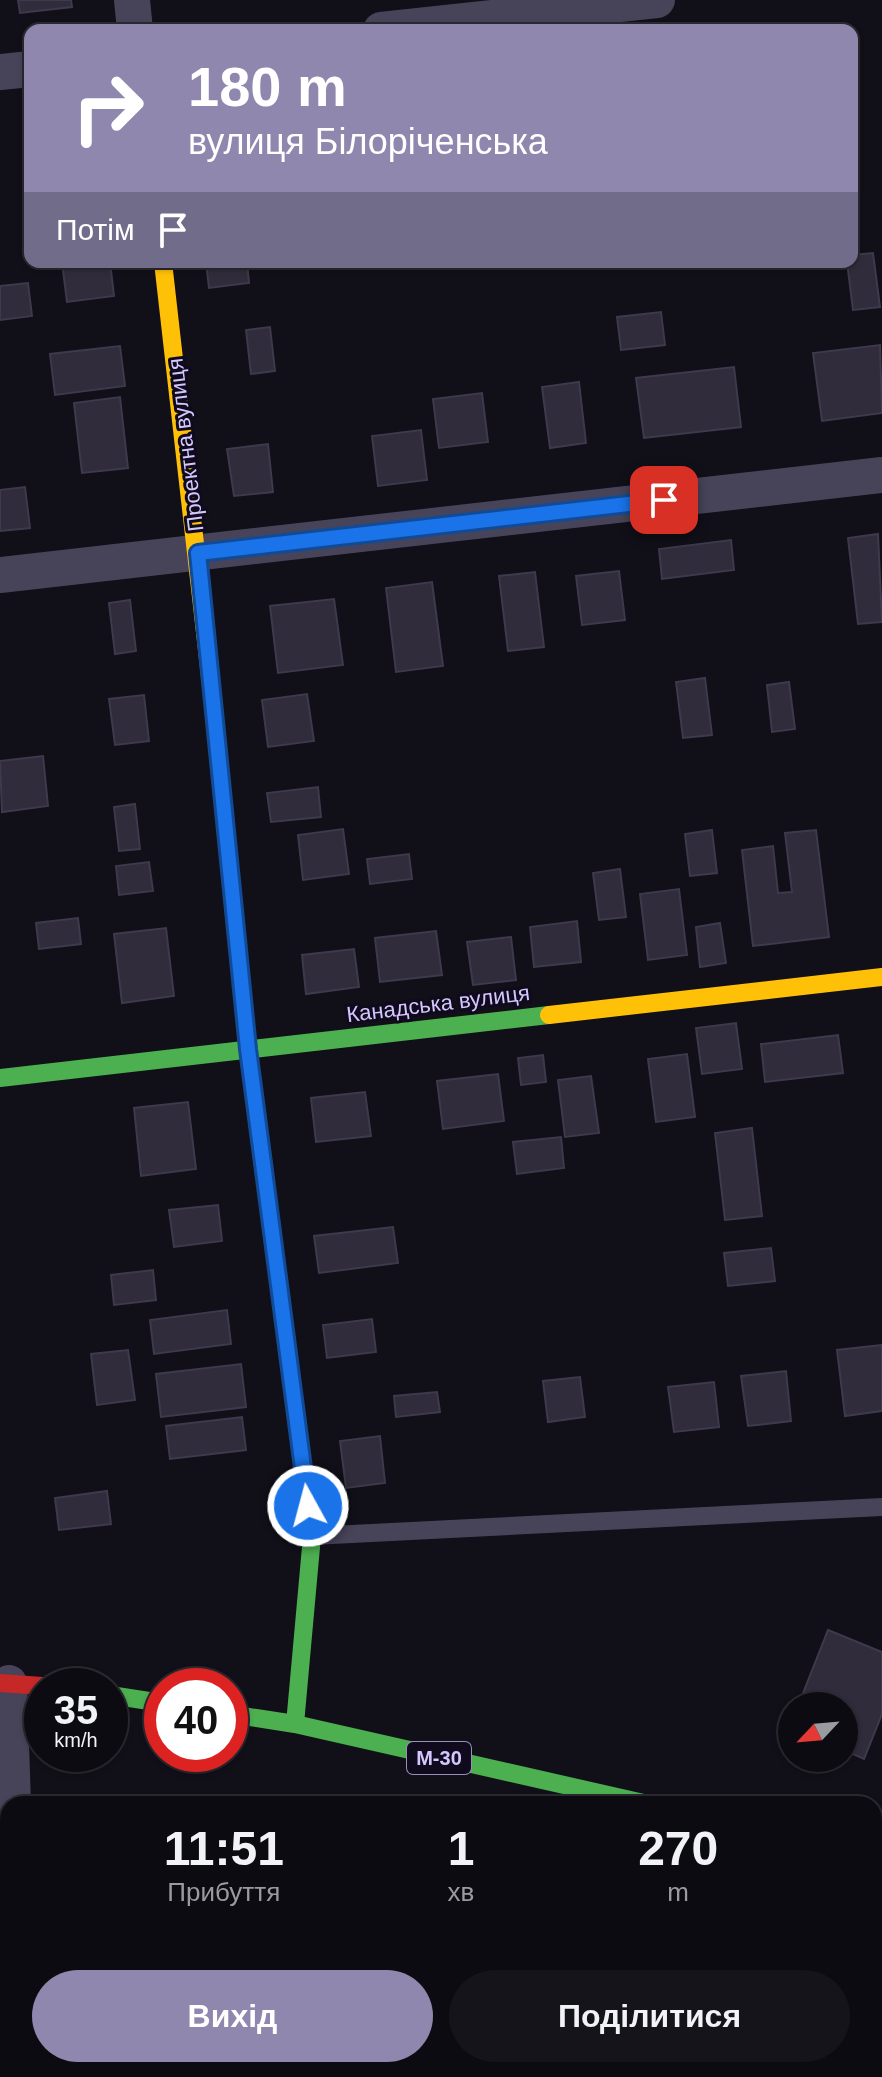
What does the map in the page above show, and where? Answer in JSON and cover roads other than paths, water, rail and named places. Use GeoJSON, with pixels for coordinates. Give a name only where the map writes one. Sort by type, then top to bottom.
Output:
{"type":"FeatureCollection","features":[{"type":"Feature","properties":{"kind":"main road","name":"Проектна вулиця"},"geometry":{"type":"LineString","coordinates":[[164,268],[198,553],[248,1049],[312,1536],[295,1724]]}},
{"type":"Feature","properties":{"kind":"main road","name":"Канадська вулиця"},"geometry":{"type":"LineString","coordinates":[[0,1078],[882,977]]}},
{"type":"Feature","properties":{"kind":"main road","name":"М-30"},"geometry":{"type":"LineString","coordinates":[[248,1717],[295,1724],[613,1796]]}},
{"type":"Feature","properties":{"kind":"street"},"geometry":{"type":"LineString","coordinates":[[132,0],[134,24]]}},
{"type":"Feature","properties":{"kind":"street"},"geometry":{"type":"LineString","coordinates":[[436,24],[657,0]]}},
{"type":"Feature","properties":{"kind":"street"},"geometry":{"type":"LineString","coordinates":[[0,72],[24,70]]}},
{"type":"Feature","properties":{"kind":"street"},"geometry":{"type":"LineString","coordinates":[[0,575],[882,475]]}},
{"type":"Feature","properties":{"kind":"street"},"geometry":{"type":"LineString","coordinates":[[13,1796],[17,1684]]}},
{"type":"Feature","properties":{"kind":"lane"},"geometry":{"type":"LineString","coordinates":[[312,1536],[882,1507]]}}]}
